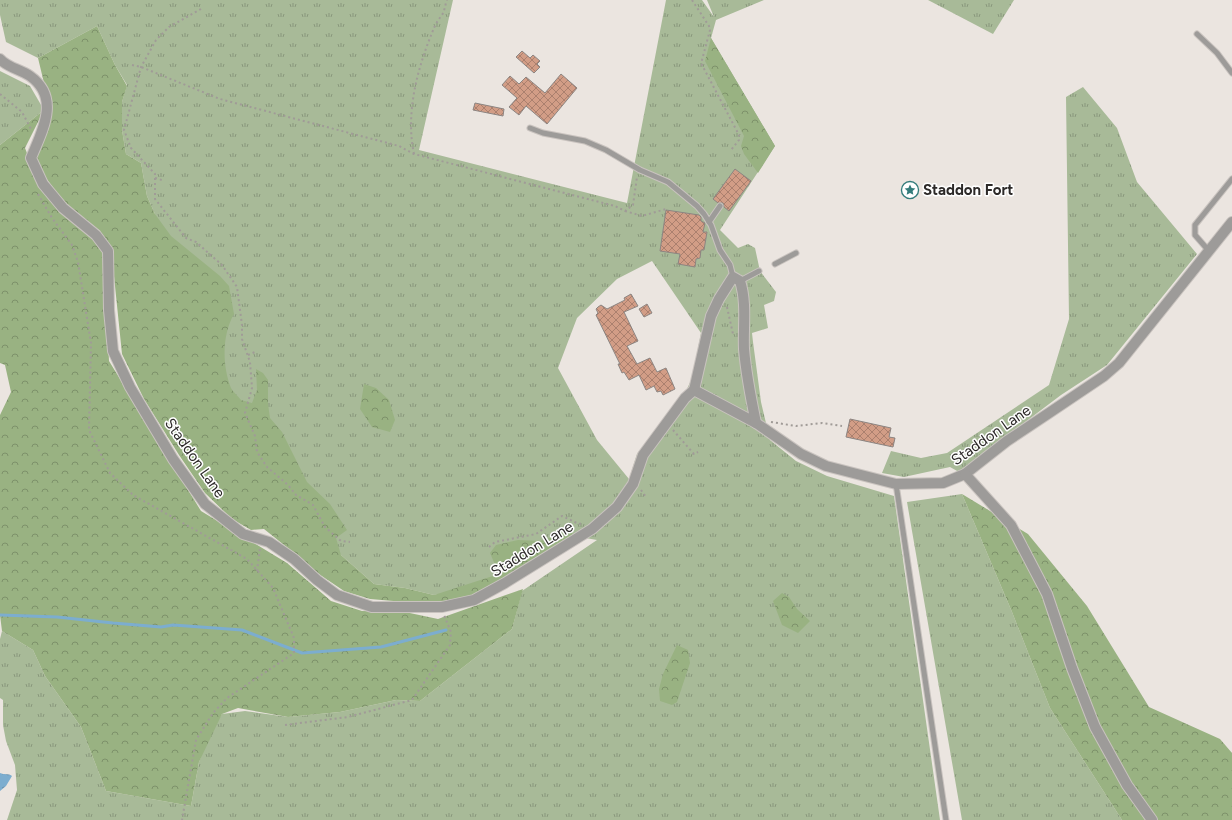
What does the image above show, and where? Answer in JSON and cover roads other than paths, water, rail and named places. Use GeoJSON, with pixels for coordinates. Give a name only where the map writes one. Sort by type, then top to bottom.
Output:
{"type":"FeatureCollection","features":[{"type":"Feature","properties":{"kind":"street","name":"Staddon Lane"},"geometry":{"type":"LineString","coordinates":[[0,59],[4,64],[30,76],[44,91],[48,110],[44,125],[31,158],[43,184],[63,208],[96,235],[108,251],[109,310],[113,351],[130,386],[173,459],[206,504],[243,534],[269,542],[294,559],[316,580],[337,595],[372,607],[440,607],[474,600],[536,565],[592,530],[617,507],[633,484],[642,455],[685,398],[694,390],[758,425],[801,454],[826,466],[896,484],[943,483],[965,474],[1006,441],[1104,376],[1119,363],[1232,222]]}},
{"type":"Feature","properties":{"kind":"street"},"geometry":{"type":"LineString","coordinates":[[694,390],[711,316],[719,299],[736,279],[744,293],[744,348],[748,388],[758,425]]}},
{"type":"Feature","properties":{"kind":"street"},"geometry":{"type":"LineString","coordinates":[[965,474],[1011,525],[1047,594],[1072,668],[1095,727],[1127,785],[1152,820]]}},
{"type":"Feature","properties":{"kind":"lane"},"geometry":{"type":"LineString","coordinates":[[1197,34],[1217,53],[1232,73]]}},
{"type":"Feature","properties":{"kind":"lane"},"geometry":{"type":"LineString","coordinates":[[530,128],[585,141],[606,150],[646,173],[668,182],[697,206],[709,222],[717,239],[718,247],[730,264],[736,279],[760,271]]}},
{"type":"Feature","properties":{"kind":"lane"},"geometry":{"type":"LineString","coordinates":[[1209,251],[1195,235],[1195,225],[1232,179]]}},
{"type":"Feature","properties":{"kind":"lane"},"geometry":{"type":"LineString","coordinates":[[709,222],[720,206]]}},
{"type":"Feature","properties":{"kind":"lane"},"geometry":{"type":"LineString","coordinates":[[775,264],[796,253]]}},
{"type":"Feature","properties":{"kind":"lane"},"geometry":{"type":"LineString","coordinates":[[896,484],[946,820]]}},
{"type":"Feature","properties":{"kind":"water"},"geometry":{"type":"Polygon","coordinates":[[[0,773],[12,776],[6,786],[0,791],[0,773]]]}},
{"type":"Feature","properties":{"kind":"waterway"},"geometry":{"type":"LineString","coordinates":[[0,615],[57,617],[161,627],[173,625],[242,630],[302,653],[381,647],[446,630]]}},
{"type":"Feature","properties":{"kind":"place","name":"Staddon Fort"},"geometry":{"type":"Point","coordinates":[910,190]}}]}
